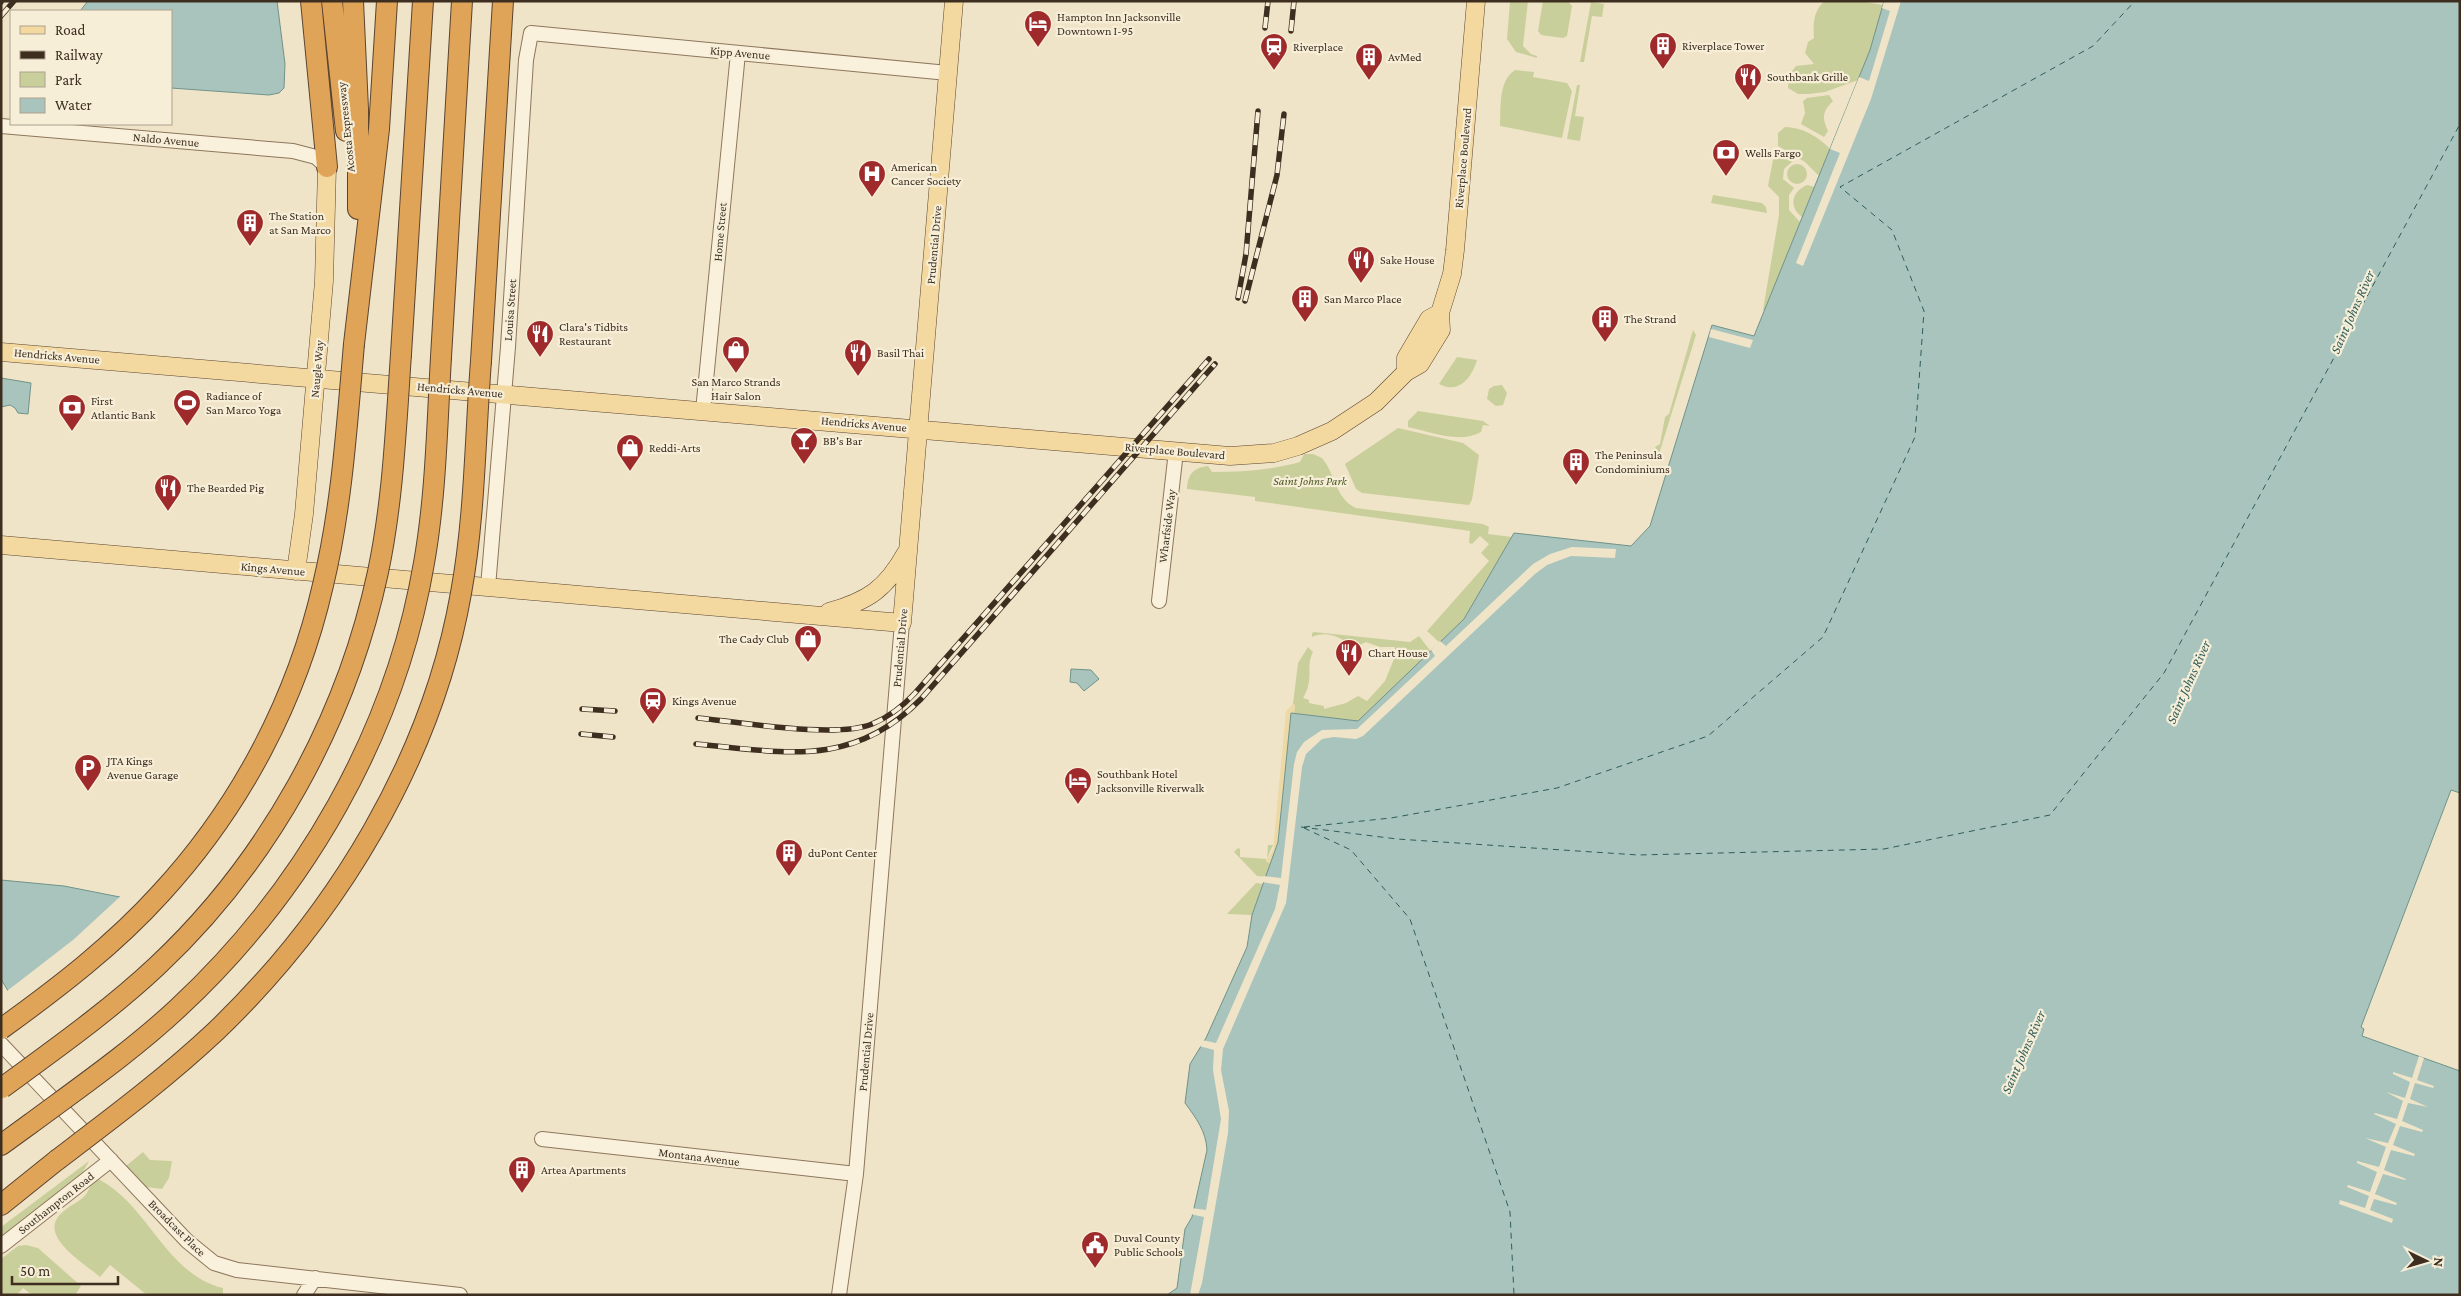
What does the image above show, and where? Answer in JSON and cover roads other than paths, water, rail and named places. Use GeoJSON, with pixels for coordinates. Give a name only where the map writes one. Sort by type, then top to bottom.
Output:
{"type":"FeatureCollection","features":[{"type":"Feature","properties":{"kind":"highway"},"geometry":{"type":"LineString","coordinates":[[311,1],[326,167]]}},
{"type":"Feature","properties":{"kind":"highway","name":"Acosta Expressway"},"geometry":{"type":"LineString","coordinates":[[332,1],[357,253]]}},
{"type":"Feature","properties":{"kind":"highway"},"geometry":{"type":"LineString","coordinates":[[353,1],[358,128],[354,344]]}},
{"type":"Feature","properties":{"kind":"highway"},"geometry":{"type":"LineString","coordinates":[[1,1029],[86,964],[161,894],[213,828],[262,751],[297,673],[324,584],[340,485],[379,128],[387,1]]}},
{"type":"Feature","properties":{"kind":"highway"},"geometry":{"type":"LineString","coordinates":[[2,1089],[101,1014],[177,946],[242,870],[270,830],[305,771],[328,725],[350,670],[366,622],[378,572],[390,498],[423,1]]}},
{"type":"Feature","properties":{"kind":"highway"},"geometry":{"type":"LineString","coordinates":[[1,1145],[146,1037],[213,974],[246,937],[288,883],[346,789],[386,701],[405,646],[419,591],[432,506],[462,1]]}},
{"type":"Feature","properties":{"kind":"highway"},"geometry":{"type":"LineString","coordinates":[[1,1205],[177,1066],[249,997],[280,963],[326,903],[381,814],[404,768],[425,718],[442,670],[456,619],[468,541],[503,1]]}},
{"type":"Feature","properties":{"kind":"main road","name":"Prudential Drive"},"geometry":{"type":"LineString","coordinates":[[902,623],[954,1]]}},
{"type":"Feature","properties":{"kind":"main road","name":"Riverplace Boulevard"},"geometry":{"type":"LineString","coordinates":[[919,429],[1230,456],[1268,454],[1286,450],[1345,424],[1376,402],[1406,372],[1420,364],[1441,330],[1440,314],[1452,274],[1455,250],[1476,1]]}},
{"type":"Feature","properties":{"kind":"main road","name":"Naugle Way"},"geometry":{"type":"LineString","coordinates":[[296,571],[316,378],[326,253],[326,167]]}},
{"type":"Feature","properties":{"kind":"main road","name":"Hendricks Avenue"},"geometry":{"type":"LineString","coordinates":[[1,352],[919,429]]}},
{"type":"Feature","properties":{"kind":"main road","name":"Kings Avenue"},"geometry":{"type":"LineString","coordinates":[[1,545],[902,623]]}},
{"type":"Feature","properties":{"kind":"main road"},"geometry":{"type":"LineString","coordinates":[[815,616],[866,599],[895,572],[909,548]]}},
{"type":"Feature","properties":{"kind":"street","name":"Kipp Avenue"},"geometry":{"type":"LineString","coordinates":[[531,33],[948,73]]}},
{"type":"Feature","properties":{"kind":"street","name":"Louisa Street"},"geometry":{"type":"LineString","coordinates":[[488,587],[504,394],[526,60],[531,33]]}},
{"type":"Feature","properties":{"kind":"street","name":"Home Street"},"geometry":{"type":"LineString","coordinates":[[703,411],[738,53]]}},
{"type":"Feature","properties":{"kind":"street","name":"Naldo Avenue"},"geometry":{"type":"LineString","coordinates":[[1,126],[293,151],[316,157],[326,167]]}},
{"type":"Feature","properties":{"kind":"street","name":"Wharfside Way"},"geometry":{"type":"LineString","coordinates":[[1159,601],[1176,451]]}},
{"type":"Feature","properties":{"kind":"street","name":"Prudential Drive"},"geometry":{"type":"LineString","coordinates":[[839,1295],[856,1174],[902,623]]}},
{"type":"Feature","properties":{"kind":"street","name":"Broadcast Place"},"geometry":{"type":"LineString","coordinates":[[6,1049],[187,1241],[214,1263],[237,1270],[460,1295]]}},
{"type":"Feature","properties":{"kind":"street","name":"Montana Avenue"},"geometry":{"type":"LineString","coordinates":[[542,1138],[856,1174]]}},
{"type":"Feature","properties":{"kind":"street","name":"Southampton Road"},"geometry":{"type":"LineString","coordinates":[[1,1246],[112,1160]]}},
{"type":"Feature","properties":{"kind":"street"},"geometry":{"type":"LineString","coordinates":[[304,1295],[315,1278]]}},
{"type":"Feature","properties":{"kind":"water"},"geometry":{"type":"Polygon","coordinates":[[[88,1],[277,1],[285,64],[284,88],[279,93],[269,95],[172,88],[172,10],[81,10],[88,1]]]}},
{"type":"Feature","properties":{"kind":"water","name":"Saint Johns River"},"geometry":{"type":"Polygon","coordinates":[[[1884,1],[2460,1],[2460,793],[2451,790],[2361,1027],[2364,1029],[2362,1036],[2460,1071],[2460,1295],[1167,1295],[1177,1288],[1185,1229],[1192,1217],[1207,1150],[1197,1119],[1185,1103],[1190,1064],[1206,1038],[1247,947],[1252,915],[1278,842],[1291,713],[1358,721],[1464,619],[1514,533],[1631,546],[1650,526],[1712,325],[1754,336],[1870,50],[1884,1]]]}},
{"type":"Feature","properties":{"kind":"water"},"geometry":{"type":"Polygon","coordinates":[[[1,378],[31,383],[28,414],[18,413],[10,405],[1,407],[1,378]]]}},
{"type":"Feature","properties":{"kind":"water"},"geometry":{"type":"Polygon","coordinates":[[[1071,669],[1091,670],[1099,679],[1084,691],[1077,683],[1070,682],[1071,669]]]}},
{"type":"Feature","properties":{"kind":"water"},"geometry":{"type":"Polygon","coordinates":[[[1,880],[64,886],[130,899],[11,996],[1,979],[1,880]]]}},
{"type":"Feature","properties":{"kind":"railway"},"geometry":{"type":"LineString","coordinates":[[1,16],[14,1]]}},
{"type":"Feature","properties":{"kind":"railway"},"geometry":{"type":"LineString","coordinates":[[1265,28],[1268,1]]}},
{"type":"Feature","properties":{"kind":"railway"},"geometry":{"type":"LineString","coordinates":[[1291,31],[1294,1]]}},
{"type":"Feature","properties":{"kind":"railway"},"geometry":{"type":"LineString","coordinates":[[1238,298],[1246,254],[1258,111]]}},
{"type":"Feature","properties":{"kind":"railway"},"geometry":{"type":"LineString","coordinates":[[1245,301],[1277,175],[1284,114]]}},
{"type":"Feature","properties":{"kind":"railway"},"geometry":{"type":"LineString","coordinates":[[698,718],[787,728],[835,730],[872,724],[895,711],[915,693],[1209,359]]}},
{"type":"Feature","properties":{"kind":"railway"},"geometry":{"type":"LineString","coordinates":[[696,744],[788,752],[816,751],[843,746],[869,737],[895,721],[921,699],[1215,364]]}},
{"type":"Feature","properties":{"kind":"railway"},"geometry":{"type":"LineString","coordinates":[[582,709],[615,711]]}},
{"type":"Feature","properties":{"kind":"railway"},"geometry":{"type":"LineString","coordinates":[[581,734],[613,737]]}},
{"type":"Feature","properties":{"kind":"place","name":"Hampton Inn Jacksonville Downtown I-95"},"geometry":{"type":"Point","coordinates":[1038,48]}},
{"type":"Feature","properties":{"kind":"place","name":"Riverplace Tower"},"geometry":{"type":"Point","coordinates":[1663,70]}},
{"type":"Feature","properties":{"kind":"place","name":"Riverplace"},"geometry":{"type":"Point","coordinates":[1274,71]}},
{"type":"Feature","properties":{"kind":"place","name":"AvMed"},"geometry":{"type":"Point","coordinates":[1369,81]}},
{"type":"Feature","properties":{"kind":"place","name":"Southbank Grille"},"geometry":{"type":"Point","coordinates":[1748,101]}},
{"type":"Feature","properties":{"kind":"place","name":"Wells Fargo"},"geometry":{"type":"Point","coordinates":[1726,177]}},
{"type":"Feature","properties":{"kind":"place","name":"American Cancer Society"},"geometry":{"type":"Point","coordinates":[872,198]}},
{"type":"Feature","properties":{"kind":"place","name":"The Station at San Marco"},"geometry":{"type":"Point","coordinates":[250,247]}},
{"type":"Feature","properties":{"kind":"place","name":"Sake House"},"geometry":{"type":"Point","coordinates":[1361,284]}},
{"type":"Feature","properties":{"kind":"place","name":"San Marco Place"},"geometry":{"type":"Point","coordinates":[1305,323]}},
{"type":"Feature","properties":{"kind":"place","name":"The Strand"},"geometry":{"type":"Point","coordinates":[1605,343]}},
{"type":"Feature","properties":{"kind":"place","name":"Clara's Tidbits Restaurant"},"geometry":{"type":"Point","coordinates":[540,358]}},
{"type":"Feature","properties":{"kind":"place","name":"San Marco Strands Hair Salon"},"geometry":{"type":"Point","coordinates":[736,374]}},
{"type":"Feature","properties":{"kind":"place","name":"Basil Thai"},"geometry":{"type":"Point","coordinates":[858,377]}},
{"type":"Feature","properties":{"kind":"place","name":"Radiance of San Marco Yoga"},"geometry":{"type":"Point","coordinates":[187,427]}},
{"type":"Feature","properties":{"kind":"place","name":"First Atlantic Bank"},"geometry":{"type":"Point","coordinates":[72,432]}},
{"type":"Feature","properties":{"kind":"place","name":"BB's Bar"},"geometry":{"type":"Point","coordinates":[804,465]}},
{"type":"Feature","properties":{"kind":"place","name":"Reddi-Arts"},"geometry":{"type":"Point","coordinates":[630,472]}},
{"type":"Feature","properties":{"kind":"place","name":"The Peninsula Condominiums"},"geometry":{"type":"Point","coordinates":[1576,486]}},
{"type":"Feature","properties":{"kind":"place","name":"The Bearded Pig"},"geometry":{"type":"Point","coordinates":[168,512]}},
{"type":"Feature","properties":{"kind":"place","name":"The Cady Club"},"geometry":{"type":"Point","coordinates":[808,663]}},
{"type":"Feature","properties":{"kind":"place","name":"Chart House"},"geometry":{"type":"Point","coordinates":[1349,677]}},
{"type":"Feature","properties":{"kind":"place","name":"Kings Avenue"},"geometry":{"type":"Point","coordinates":[653,725]}},
{"type":"Feature","properties":{"kind":"place","name":"JTA Kings Avenue Garage"},"geometry":{"type":"Point","coordinates":[88,792]}},
{"type":"Feature","properties":{"kind":"place","name":"Southbank Hotel Jacksonville Riverwalk"},"geometry":{"type":"Point","coordinates":[1078,805]}},
{"type":"Feature","properties":{"kind":"place","name":"duPont Center"},"geometry":{"type":"Point","coordinates":[789,877]}},
{"type":"Feature","properties":{"kind":"place","name":"Artea Apartments"},"geometry":{"type":"Point","coordinates":[522,1194]}},
{"type":"Feature","properties":{"kind":"place","name":"Duval County Public Schools"},"geometry":{"type":"Point","coordinates":[1095,1269]}},
{"type":"Feature","properties":{"kind":"park label","name":"Saint Johns Park"},"geometry":{"type":"Point","coordinates":[1310,481]}}]}
